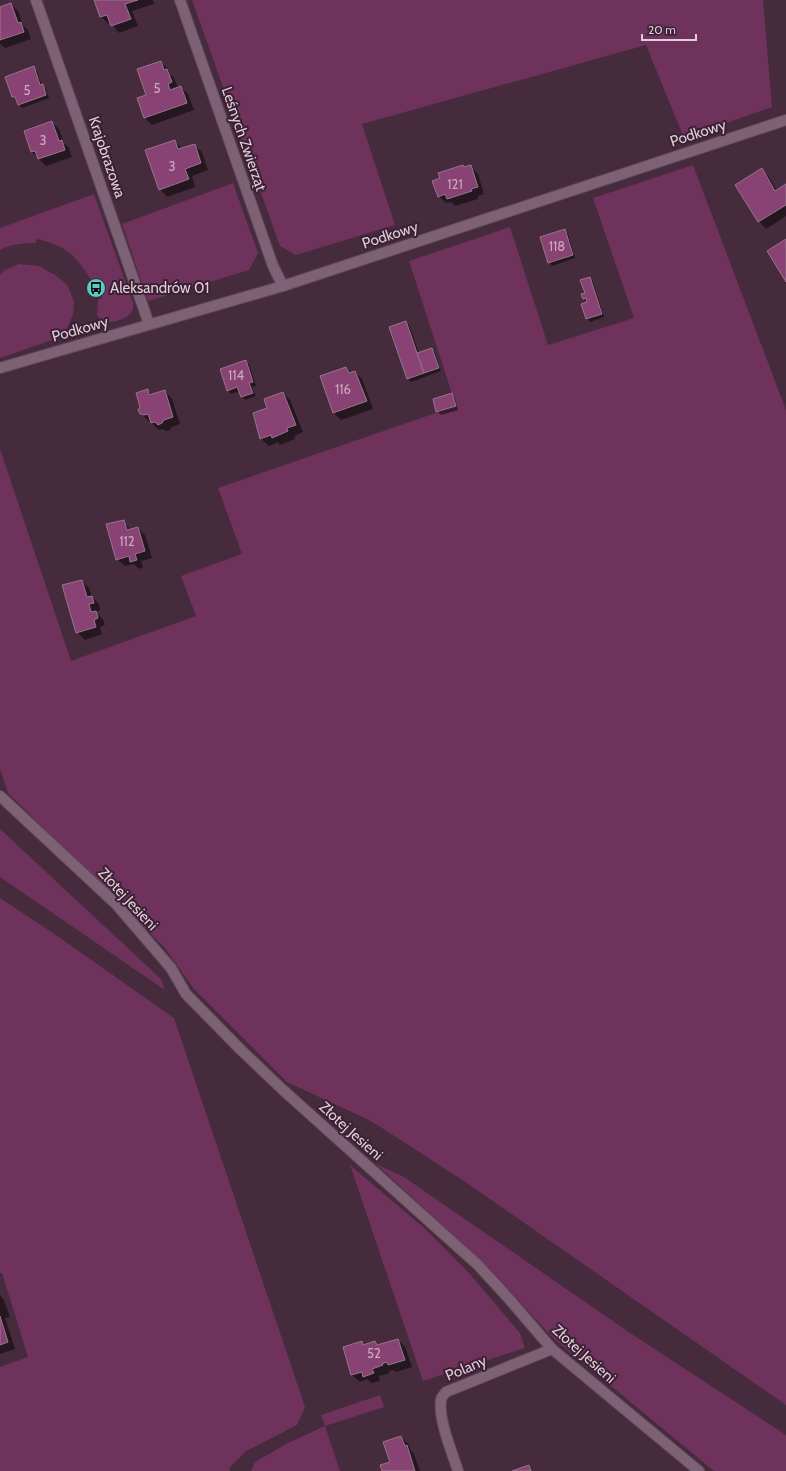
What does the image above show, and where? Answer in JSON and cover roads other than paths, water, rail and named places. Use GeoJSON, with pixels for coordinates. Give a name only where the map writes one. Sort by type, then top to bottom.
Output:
{"type":"FeatureCollection","features":[{"type":"Feature","properties":{"kind":"street","name":"Krajobrazowa"},"geometry":{"type":"LineString","coordinates":[[36,0],[149,324]]}},
{"type":"Feature","properties":{"kind":"street","name":"Leśnych Zwierząt"},"geometry":{"type":"LineString","coordinates":[[180,0],[273,266],[283,286]]}},
{"type":"Feature","properties":{"kind":"street","name":"Podkowy"},"geometry":{"type":"LineString","coordinates":[[0,368],[283,286],[786,120]]}},
{"type":"Feature","properties":{"kind":"street","name":"Złotej Jesieni"},"geometry":{"type":"LineString","coordinates":[[0,796],[116,904],[171,968],[186,994],[241,1050],[283,1090],[478,1265],[552,1349],[699,1471]]}},
{"type":"Feature","properties":{"kind":"street","name":"Polany"},"geometry":{"type":"LineString","coordinates":[[458,1471],[446,1434],[441,1408],[441,1398],[446,1392],[552,1349]]}},
{"type":"Feature","properties":{"kind":"place","name":"Aleksandrów 01"},"geometry":{"type":"Point","coordinates":[96,288]}}]}
